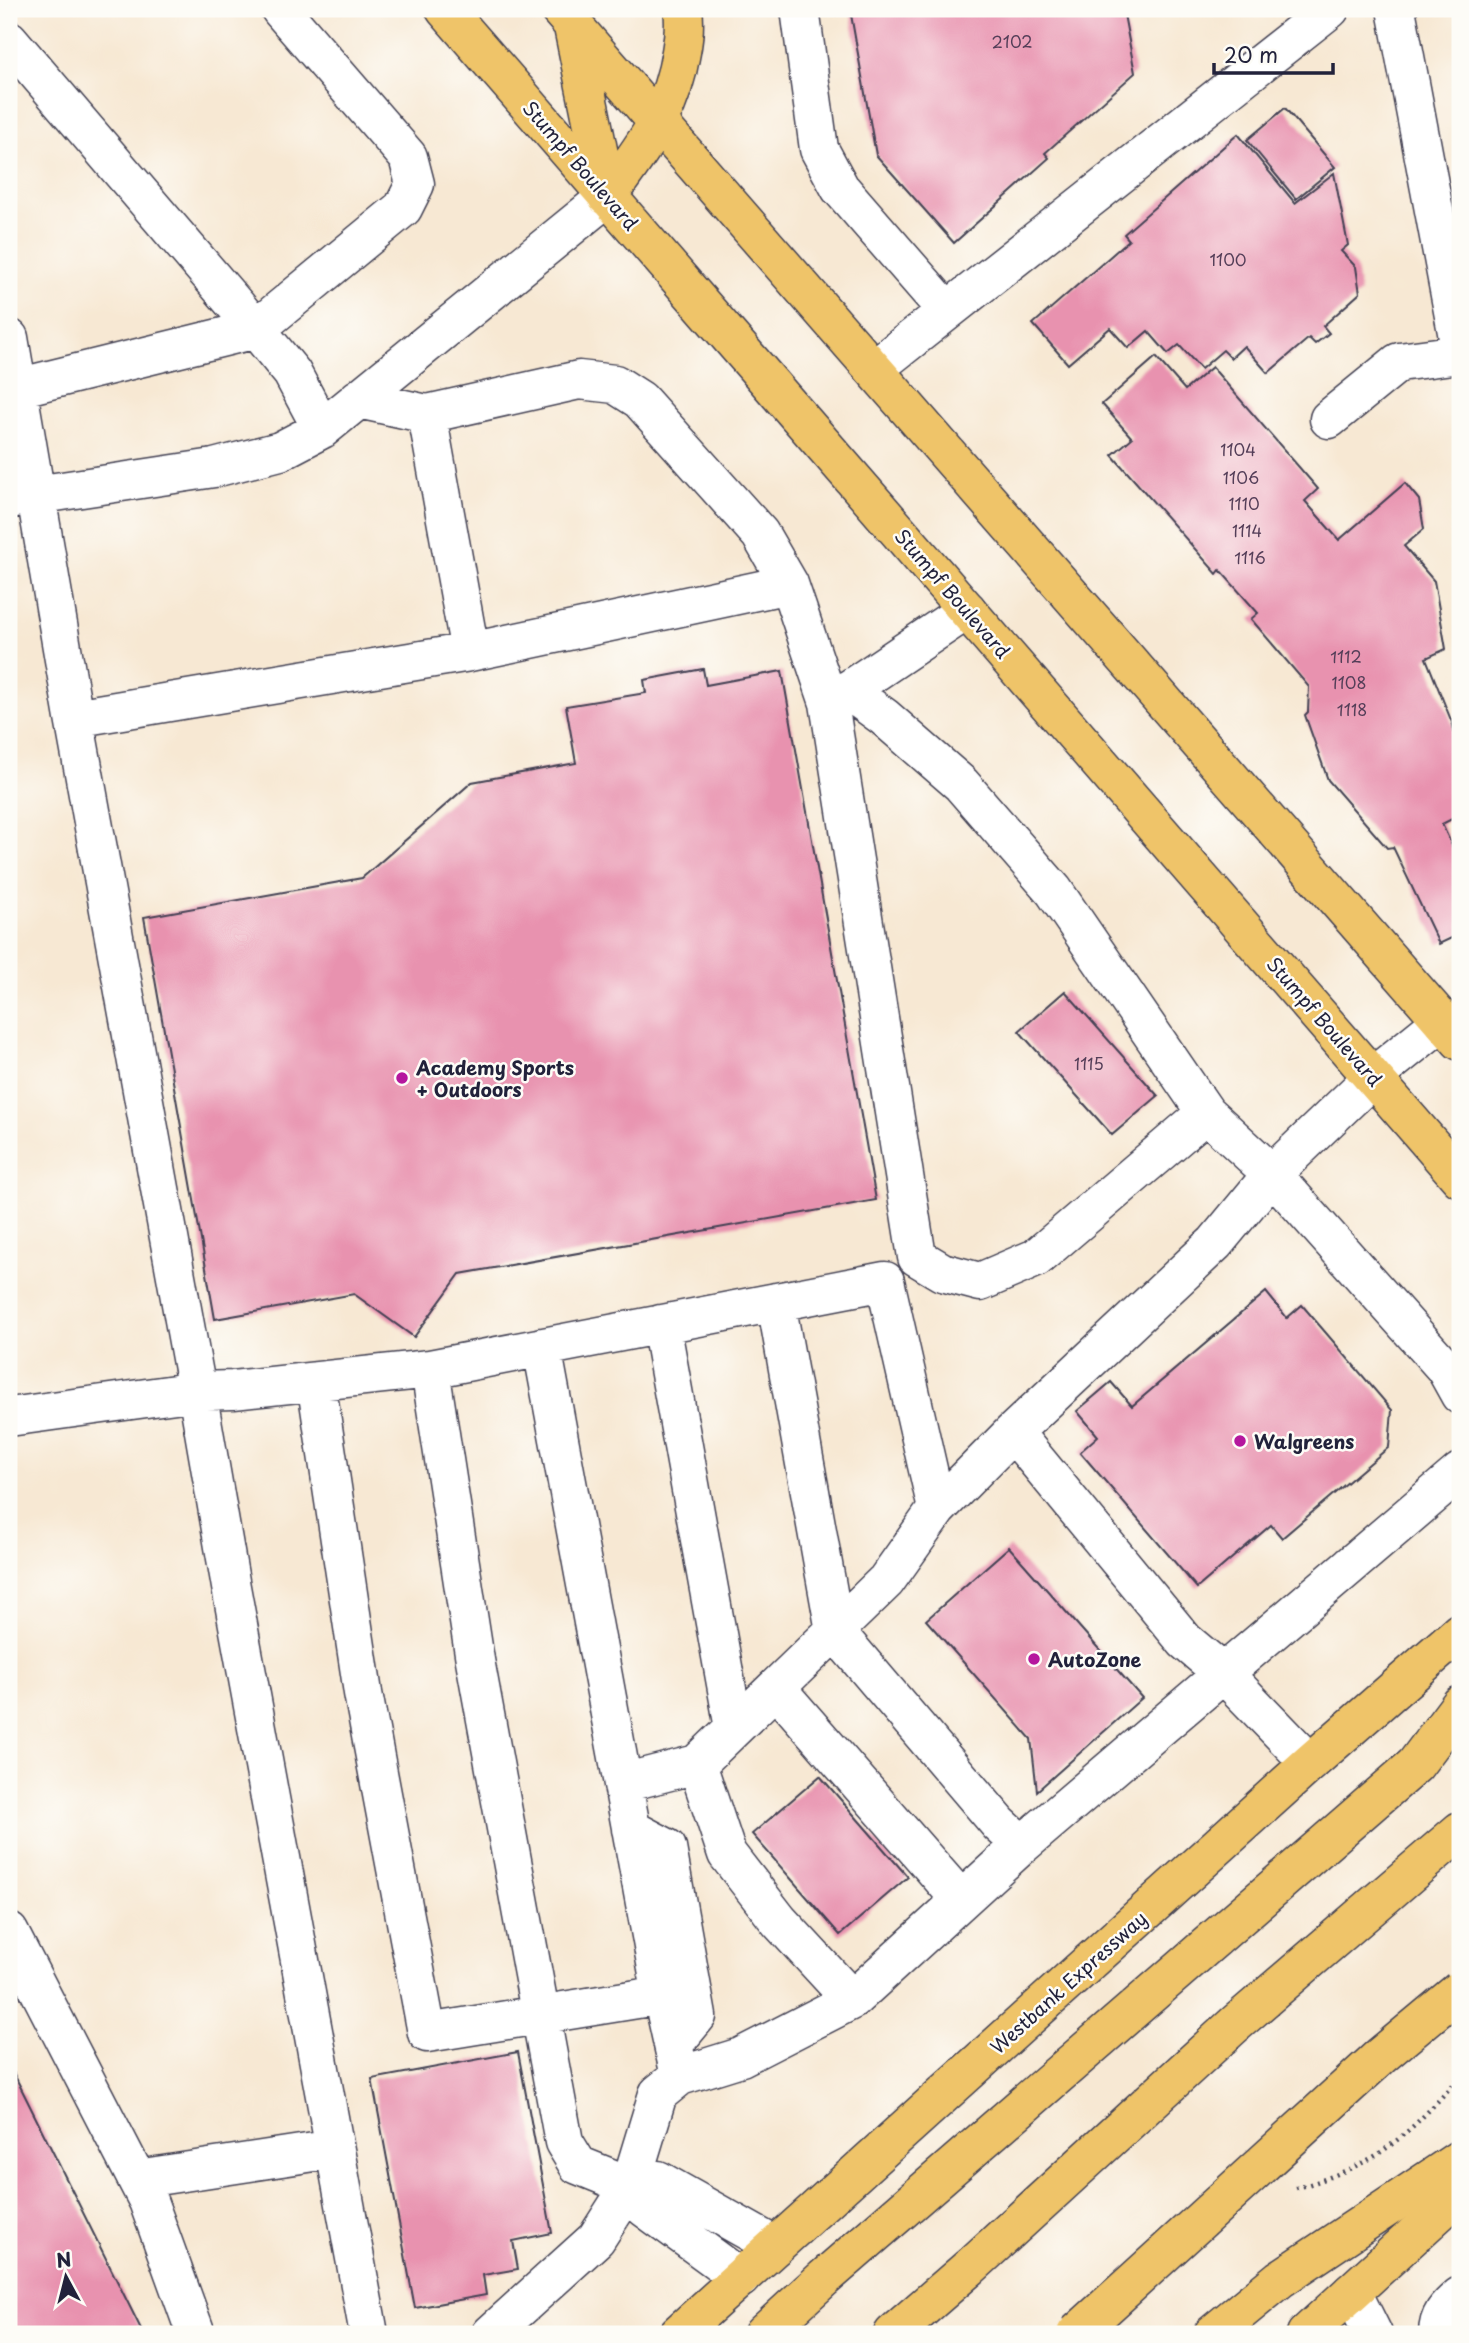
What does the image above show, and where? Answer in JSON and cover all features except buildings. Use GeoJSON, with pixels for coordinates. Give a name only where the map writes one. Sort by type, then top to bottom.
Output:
{"type":"FeatureCollection","features":[{"type":"Feature","properties":{"kind":"main road","name":"Stumpf Boulevard"},"geometry":{"type":"LineString","coordinates":[[445,9],[1460,1178]]}},
{"type":"Feature","properties":{"kind":"main road"},"geometry":{"type":"LineString","coordinates":[[607,197],[659,124],[677,81],[685,25],[683,9]]}},
{"type":"Feature","properties":{"kind":"main road"},"geometry":{"type":"LineString","coordinates":[[567,14],[607,197]]}},
{"type":"Feature","properties":{"kind":"main road"},"geometry":{"type":"LineString","coordinates":[[567,14],[659,124],[875,368],[1451,1031]]}},
{"type":"Feature","properties":{"kind":"main road","name":"Westbank Expressway"},"geometry":{"type":"LineString","coordinates":[[678,2334],[1310,1763],[1460,1632]]}},
{"type":"Feature","properties":{"kind":"main road"},"geometry":{"type":"LineString","coordinates":[[763,2334],[1415,1765],[1460,1705]]}},
{"type":"Feature","properties":{"kind":"main road"},"geometry":{"type":"LineString","coordinates":[[894,2334],[971,2267],[1234,2025],[1460,1831]]}},
{"type":"Feature","properties":{"kind":"main road"},"geometry":{"type":"LineString","coordinates":[[1076,2334],[1382,2055],[1460,1990]]}},
{"type":"Feature","properties":{"kind":"main road"},"geometry":{"type":"LineString","coordinates":[[1213,2334],[1280,2279],[1460,2159]]}},
{"type":"Feature","properties":{"kind":"main road"},"geometry":{"type":"LineString","coordinates":[[1306,2334],[1460,2193]]}},
{"type":"Feature","properties":{"kind":"street"},"geometry":{"type":"LineString","coordinates":[[13,389],[257,329],[403,208],[415,184],[408,157],[280,9]]}},
{"type":"Feature","properties":{"kind":"street"},"geometry":{"type":"LineString","coordinates":[[800,9],[820,149],[840,188],[947,311]]}},
{"type":"Feature","properties":{"kind":"street"},"geometry":{"type":"LineString","coordinates":[[875,368],[1330,9]]}},
{"type":"Feature","properties":{"kind":"street"},"geometry":{"type":"LineString","coordinates":[[1396,9],[1460,348]]}},
{"type":"Feature","properties":{"kind":"street"},"geometry":{"type":"LineString","coordinates":[[9,40],[257,329],[292,373],[322,429]]}},
{"type":"Feature","properties":{"kind":"street"},"geometry":{"type":"LineString","coordinates":[[23,496],[214,468],[280,451],[322,429],[607,197]]}},
{"type":"Feature","properties":{"kind":"street"},"geometry":{"type":"LineString","coordinates":[[9,338],[23,496],[74,718],[369,2334]]}},
{"type":"Feature","properties":{"kind":"street"},"geometry":{"type":"LineString","coordinates":[[1329,419],[1399,362],[1460,355]]}},
{"type":"Feature","properties":{"kind":"street"},"geometry":{"type":"LineString","coordinates":[[358,399],[427,414],[579,380],[615,384],[640,400],[760,534],[789,584],[838,696],[918,1257],[942,1272],[980,1282],[1036,1258],[1206,1113]]}},
{"type":"Feature","properties":{"kind":"street"},"geometry":{"type":"LineString","coordinates":[[427,414],[470,652]]}},
{"type":"Feature","properties":{"kind":"street"},"geometry":{"type":"LineString","coordinates":[[74,718],[470,652],[789,584]]}},
{"type":"Feature","properties":{"kind":"street"},"geometry":{"type":"LineString","coordinates":[[838,696],[967,610]]}},
{"type":"Feature","properties":{"kind":"street"},"geometry":{"type":"LineString","coordinates":[[838,696],[884,717],[961,784],[1054,891],[1206,1113],[1272,1174],[1445,1368],[1460,1395]]}},
{"type":"Feature","properties":{"kind":"street"},"geometry":{"type":"LineString","coordinates":[[623,1783],[697,1764],[886,1581],[937,1509],[1013,1432],[1215,1243],[1272,1174],[1374,1076],[1451,1031]]}},
{"type":"Feature","properties":{"kind":"street"},"geometry":{"type":"LineString","coordinates":[[9,1417],[197,1391],[233,1390],[430,1369],[885,1281],[918,1257]]}},
{"type":"Feature","properties":{"kind":"street"},"geometry":{"type":"LineString","coordinates":[[885,1281],[937,1509]]}},
{"type":"Feature","properties":{"kind":"street"},"geometry":{"type":"LineString","coordinates":[[776,1302],[835,1631],[999,1824],[1022,1845]]}},
{"type":"Feature","properties":{"kind":"street"},"geometry":{"type":"LineString","coordinates":[[660,1324],[734,1728]]}},
{"type":"Feature","properties":{"kind":"street"},"geometry":{"type":"LineString","coordinates":[[542,1347],[676,2061]]}},
{"type":"Feature","properties":{"kind":"street"},"geometry":{"type":"LineString","coordinates":[[430,1369],[475,1660],[564,2142],[578,2165],[630,2186],[645,2208],[741,2278]]}},
{"type":"Feature","properties":{"kind":"street"},"geometry":{"type":"LineString","coordinates":[[316,1381],[366,1705],[426,2033],[662,1995]]}},
{"type":"Feature","properties":{"kind":"street"},"geometry":{"type":"LineString","coordinates":[[1013,1432],[1185,1642],[1223,1673],[1310,1763]]}},
{"type":"Feature","properties":{"kind":"street"},"geometry":{"type":"LineString","coordinates":[[676,2061],[741,2057],[852,2000],[1022,1845],[1460,1472]]}},
{"type":"Feature","properties":{"kind":"street"},"geometry":{"type":"LineString","coordinates":[[776,1688],[961,1900]]}},
{"type":"Feature","properties":{"kind":"street"},"geometry":{"type":"LineString","coordinates":[[697,1764],[727,1854],[779,1922],[852,2000]]}},
{"type":"Feature","properties":{"kind":"street"},"geometry":{"type":"LineString","coordinates":[[491,2334],[596,2239],[630,2186],[658,2094],[696,2016],[667,1848],[631,1829]]}},
{"type":"Feature","properties":{"kind":"street"},"geometry":{"type":"LineString","coordinates":[[9,1932],[148,2201],[196,2334]]}},
{"type":"Feature","properties":{"kind":"street"},"geometry":{"type":"LineString","coordinates":[[137,2179],[334,2149]]}},
{"type":"Feature","properties":{"kind":"street"},"geometry":{"type":"LineString","coordinates":[[630,2186],[658,2180],[775,2246]]}},
{"type":"Feature","properties":{"kind":"street"},"geometry":{"type":"LineString","coordinates":[[1352,2292],[1373,2334]]}},
{"type":"Feature","properties":{"kind":"street"},"geometry":{"type":"LineString","coordinates":[[1438,2334],[1438,2325],[1444,2310],[1460,2296]]}},
{"type":"Feature","properties":{"kind":"place","name":"Academy Sports + Outdoors"},"geometry":{"type":"Point","coordinates":[402,1078]}},
{"type":"Feature","properties":{"kind":"place","name":"Walgreens"},"geometry":{"type":"Point","coordinates":[1240,1441]}},
{"type":"Feature","properties":{"kind":"place","name":"AutoZone"},"geometry":{"type":"Point","coordinates":[1034,1659]}}]}
